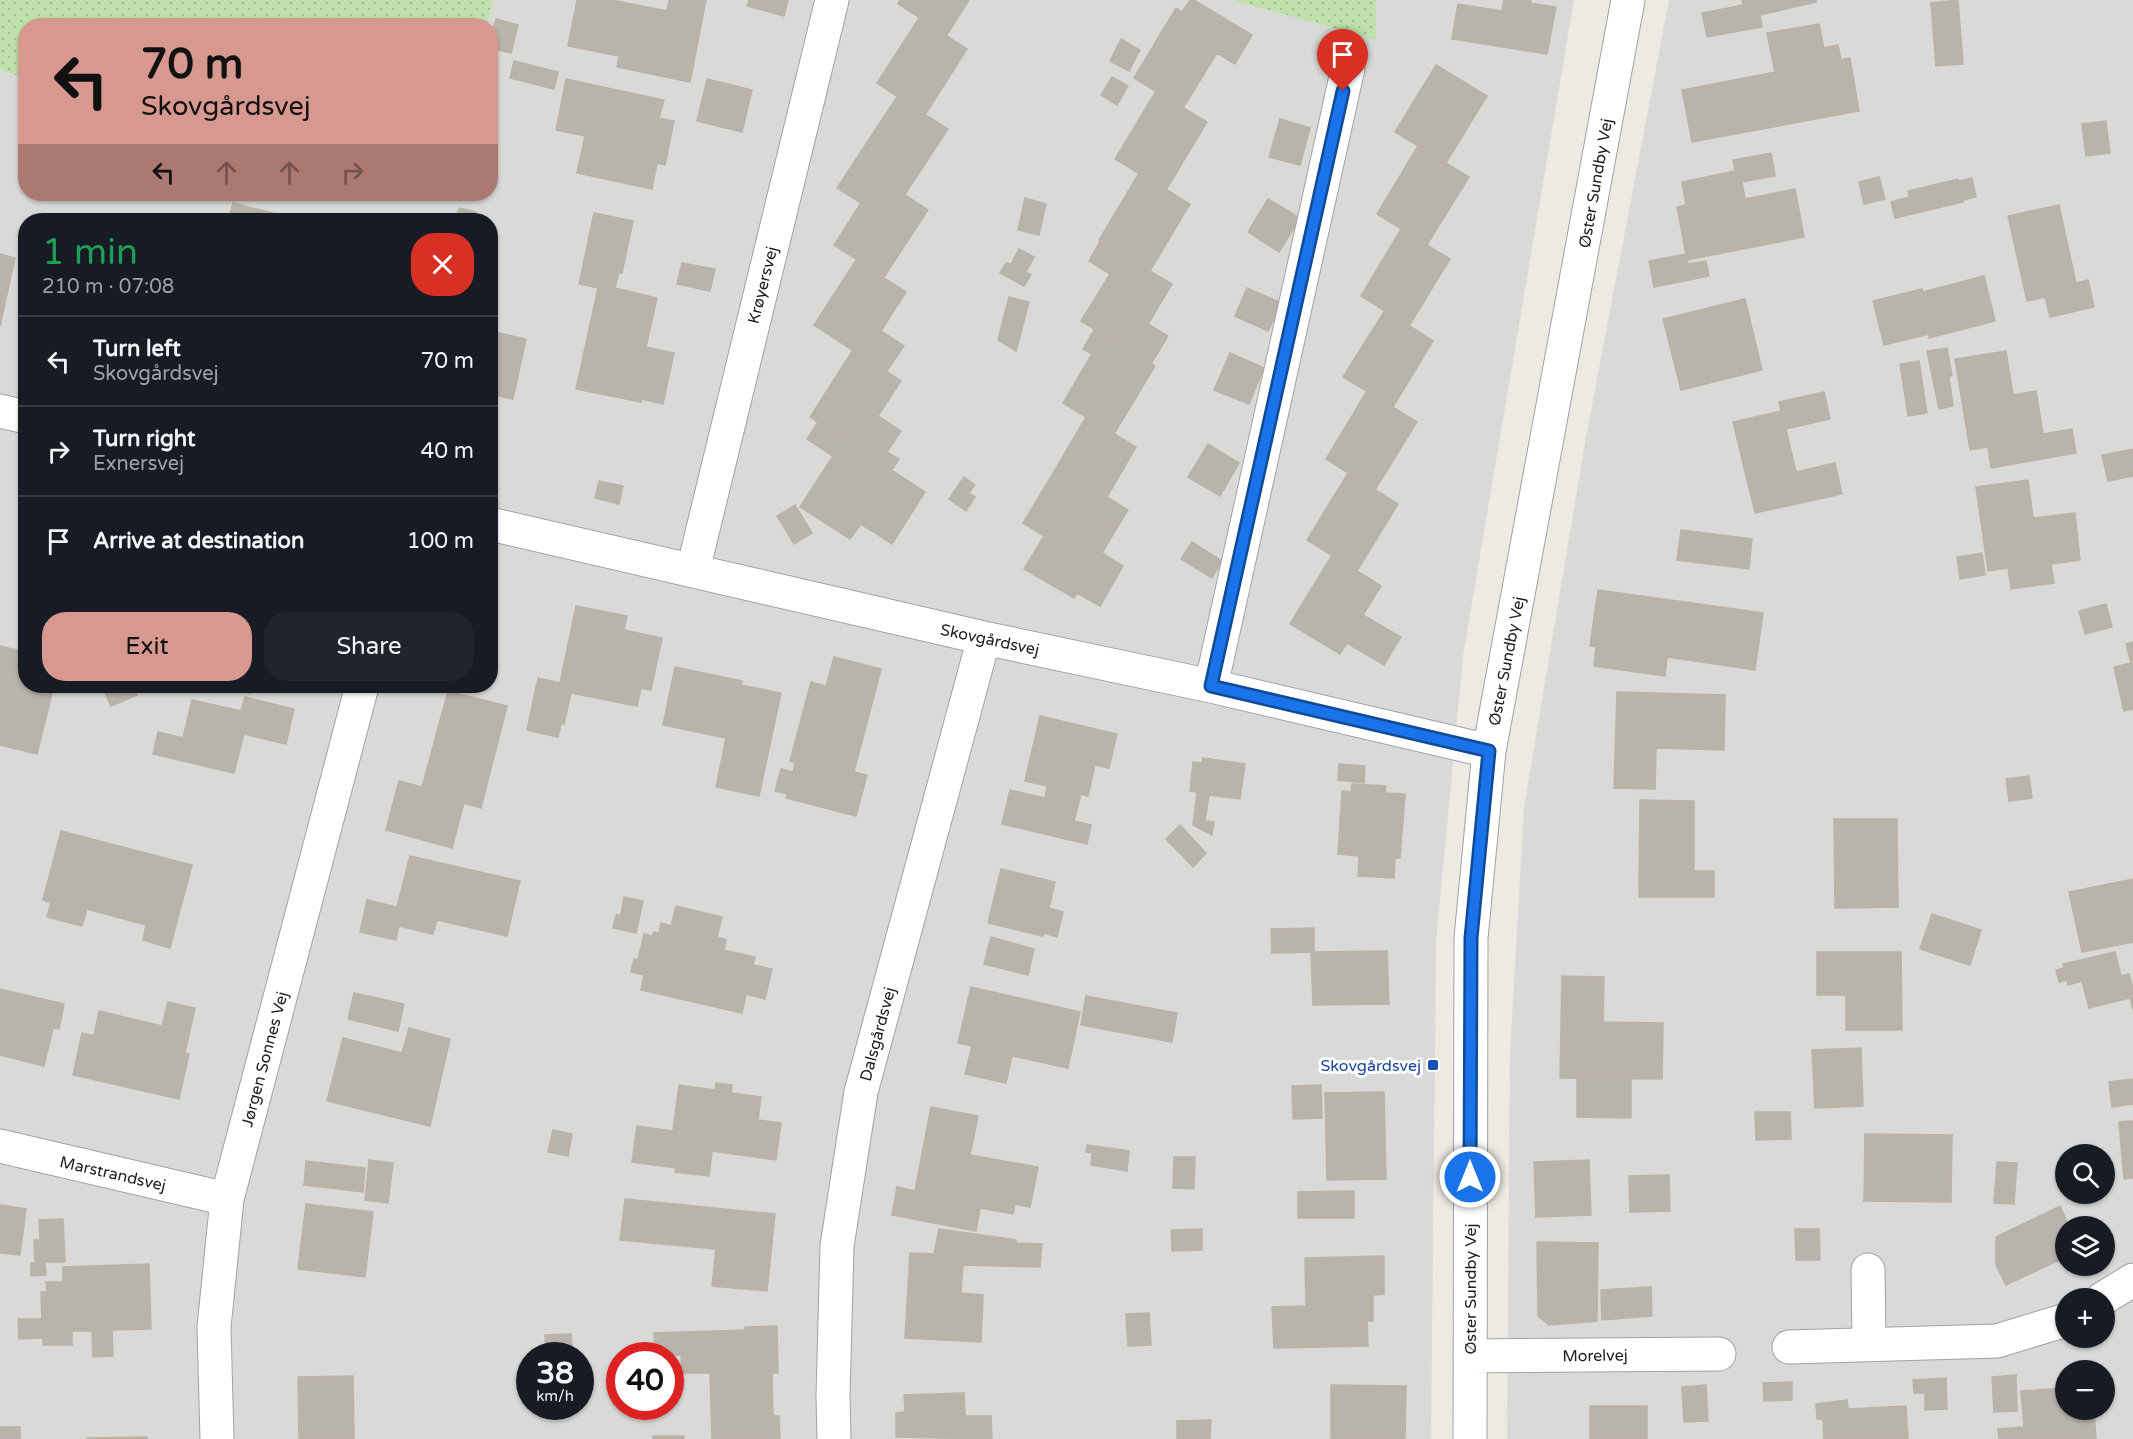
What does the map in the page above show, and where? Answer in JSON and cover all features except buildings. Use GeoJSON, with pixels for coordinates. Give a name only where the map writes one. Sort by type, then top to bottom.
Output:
{"type":"FeatureCollection","features":[{"type":"Feature","properties":{"kind":"street","name":"Krøyersvej"},"geometry":{"type":"LineString","coordinates":[[693,570],[832,0]]}},
{"type":"Feature","properties":{"kind":"street","name":"Øster Sundby Vej"},"geometry":{"type":"LineString","coordinates":[[1470,1439],[1471,938],[1489,751],[1628,0]]}},
{"type":"Feature","properties":{"kind":"street"},"geometry":{"type":"LineString","coordinates":[[1211,686],[1348,68]]}},
{"type":"Feature","properties":{"kind":"street"},"geometry":{"type":"LineString","coordinates":[[0,411],[18,415]]}},
{"type":"Feature","properties":{"kind":"street","name":"Skovgårdsvej"},"geometry":{"type":"LineString","coordinates":[[498,526],[1489,751]]}},
{"type":"Feature","properties":{"kind":"street","name":"Dalsgårdsvej"},"geometry":{"type":"LineString","coordinates":[[834,1439],[837,1246],[861,1092],[984,638]]}},
{"type":"Feature","properties":{"kind":"street","name":"Jørgen Sonnes Vej"},"geometry":{"type":"LineString","coordinates":[[216,1439],[214,1327],[226,1199],[360,693]]}},
{"type":"Feature","properties":{"kind":"street","name":"Marstrandsvej"},"geometry":{"type":"LineString","coordinates":[[0,1146],[226,1199]]}},
{"type":"Feature","properties":{"kind":"street"},"geometry":{"type":"LineString","coordinates":[[1868,1270],[1869,1344]]}},
{"type":"Feature","properties":{"kind":"street"},"geometry":{"type":"LineString","coordinates":[[2115,1291],[2133,1280]]}},
{"type":"Feature","properties":{"kind":"street"},"geometry":{"type":"LineString","coordinates":[[1789,1347],[1997,1341],[2055,1323]]}},
{"type":"Feature","properties":{"kind":"street","name":"Morelvej"},"geometry":{"type":"LineString","coordinates":[[1470,1356],[1719,1354]]}},
{"type":"Feature","properties":{"kind":"shaded area"},"geometry":{"type":"Polygon","coordinates":[[[493,0],[1232,0],[1376,39],[1376,0],[1574,0],[1463,656],[1436,941],[1431,1439],[0,1439],[0,70],[18,76],[18,201],[498,201],[498,18],[489,18],[493,0]]]}},
{"type":"Feature","properties":{"kind":"shaded area"},"geometry":{"type":"Polygon","coordinates":[[[1669,0],[2133,0],[2133,1439],[1507,1439],[1510,1053],[1524,808],[1586,437],[1669,0]]]}},
{"type":"Feature","properties":{"kind":"green space"},"geometry":{"type":"Polygon","coordinates":[[[0,0],[493,0],[489,18],[18,18],[18,76],[0,70],[0,0]]]}},
{"type":"Feature","properties":{"kind":"green space"},"geometry":{"type":"Polygon","coordinates":[[[1232,0],[1376,0],[1376,40],[1232,0]]]}},
{"type":"Feature","properties":{"kind":"place","name":"Skovgårdsvej"},"geometry":{"type":"Point","coordinates":[1433,1065]}},
{"type":"Feature","properties":{"kind":"route"},"geometry":{"type":"LineString","coordinates":[[1343,91],[1211,686],[1489,751],[1471,938],[1470,1177]]}}]}
